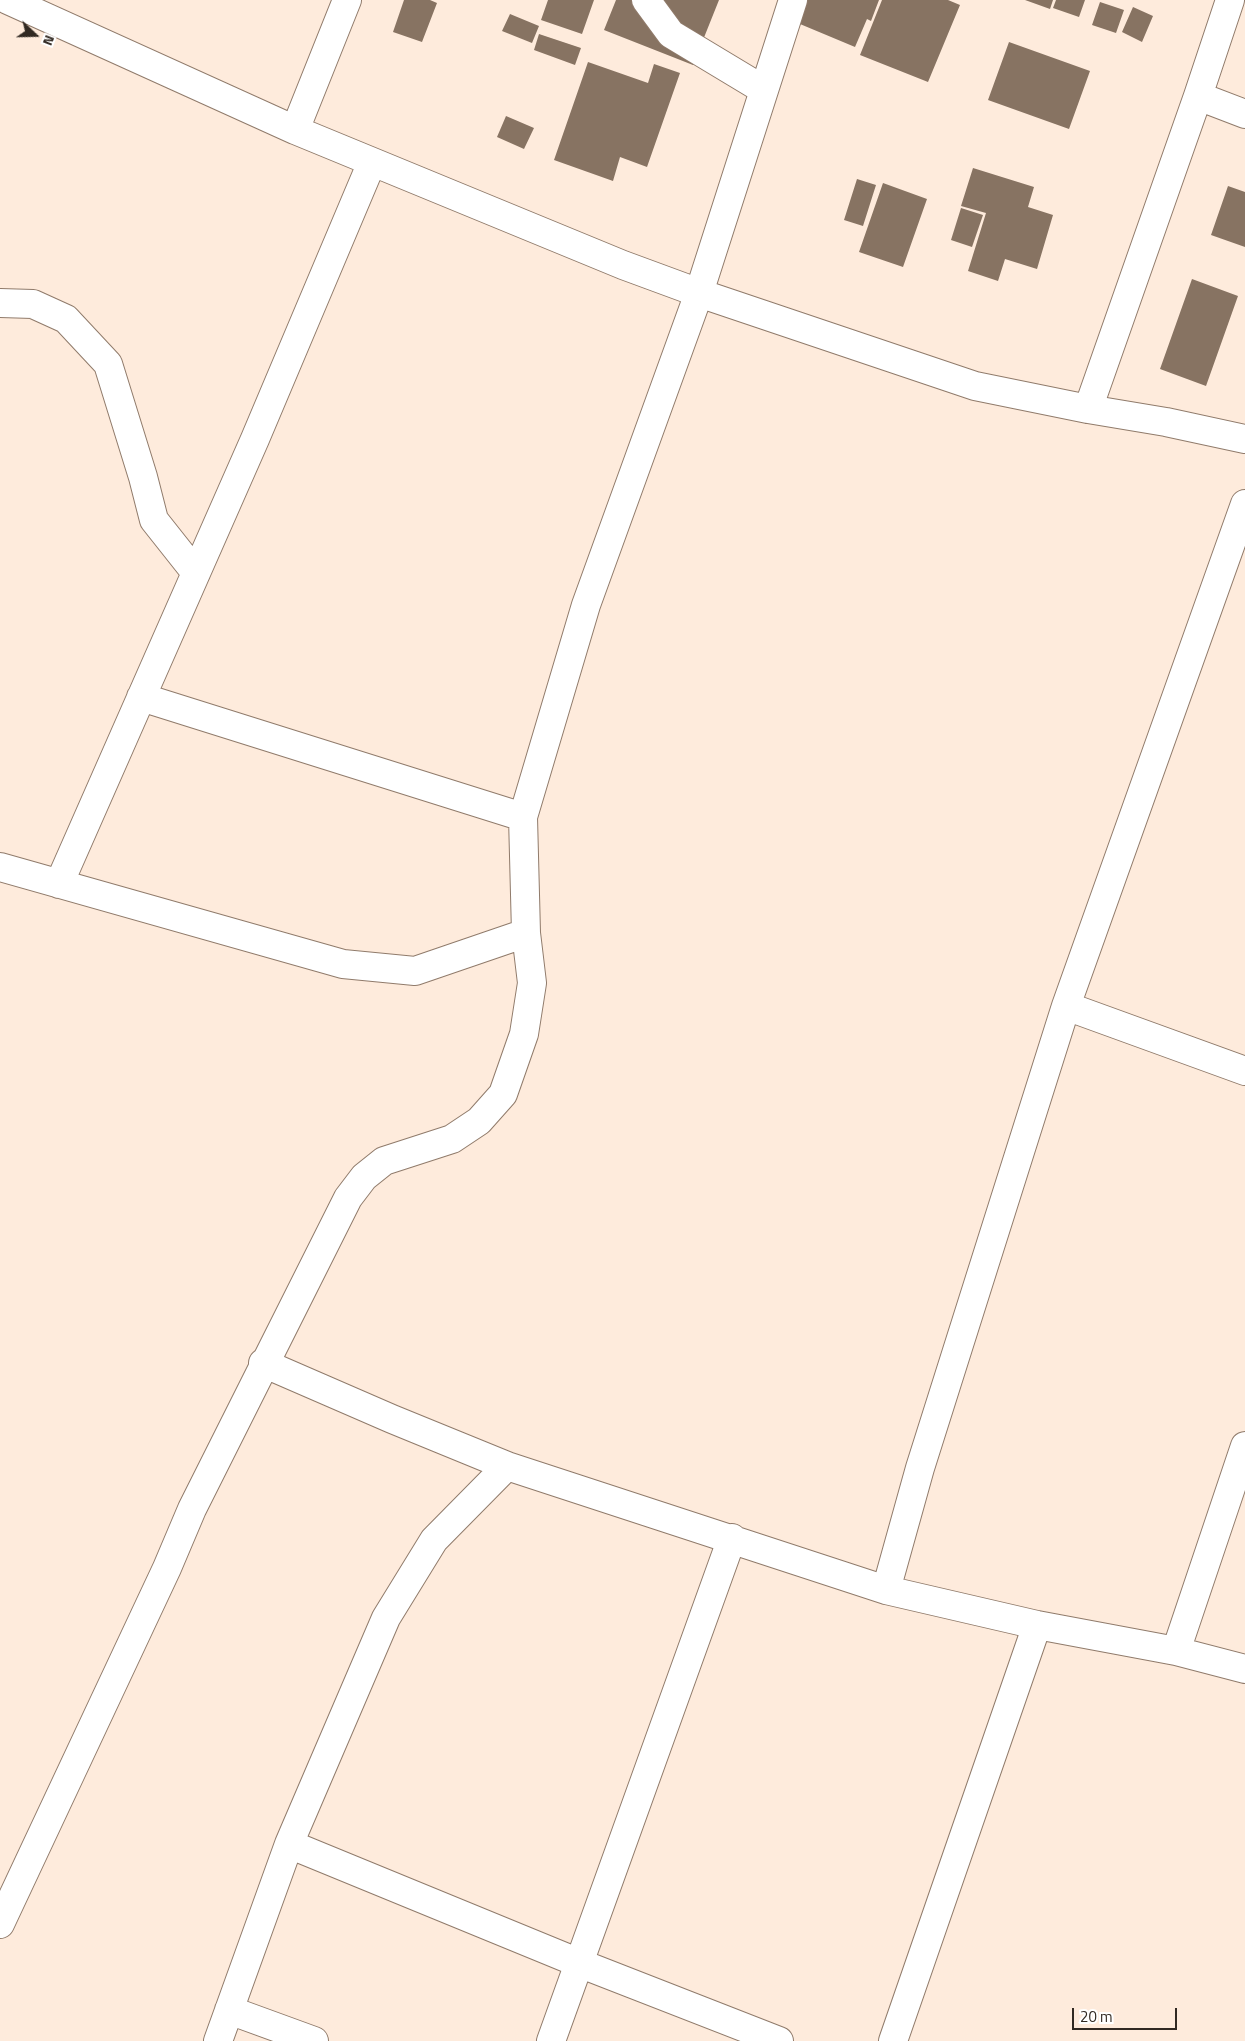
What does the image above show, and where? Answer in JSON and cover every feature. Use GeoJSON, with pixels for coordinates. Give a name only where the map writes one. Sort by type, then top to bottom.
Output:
{"type":"FeatureCollection","features":[{"type":"Feature","properties":{"kind":"street"},"geometry":{"type":"LineString","coordinates":[[8,0],[295,130],[623,265],[699,293],[975,386],[1245,438]]}},
{"type":"Feature","properties":{"kind":"street"},"geometry":{"type":"LineString","coordinates":[[295,130],[347,0]]}},
{"type":"Feature","properties":{"kind":"street"},"geometry":{"type":"LineString","coordinates":[[646,0],[671,34],[764,90]]}},
{"type":"Feature","properties":{"kind":"street"},"geometry":{"type":"LineString","coordinates":[[0,1924],[167,1568],[192,1509],[263,1364],[348,1198],[364,1177],[384,1161],[452,1139],[479,1121],[503,1094],[524,1034],[532,983],[526,933],[523,817],[586,605],[699,293],[793,0]]}},
{"type":"Feature","properties":{"kind":"street"},"geometry":{"type":"LineString","coordinates":[[1088,409],[1230,0]]}},
{"type":"Feature","properties":{"kind":"street"},"geometry":{"type":"LineString","coordinates":[[1198,96],[1245,114]]}},
{"type":"Feature","properties":{"kind":"street"},"geometry":{"type":"LineString","coordinates":[[59,884],[259,430],[372,162]]}},
{"type":"Feature","properties":{"kind":"street"},"geometry":{"type":"LineString","coordinates":[[0,303],[33,304],[66,319],[108,364],[143,477],[154,520],[196,573]]}},
{"type":"Feature","properties":{"kind":"street"},"geometry":{"type":"LineString","coordinates":[[886,1590],[920,1468],[1066,1006],[1245,504]]}},
{"type":"Feature","properties":{"kind":"street"},"geometry":{"type":"LineString","coordinates":[[141,697],[523,817]]}},
{"type":"Feature","properties":{"kind":"street"},"geometry":{"type":"LineString","coordinates":[[0,868],[343,964],[415,971],[526,933]]}},
{"type":"Feature","properties":{"kind":"street"},"geometry":{"type":"LineString","coordinates":[[1066,1006],[1245,1071]]}},
{"type":"Feature","properties":{"kind":"street"},"geometry":{"type":"LineString","coordinates":[[263,1364],[507,1466],[732,1538],[886,1590],[1037,1624],[1176,1650],[1245,1670]]}},
{"type":"Feature","properties":{"kind":"street"},"geometry":{"type":"LineString","coordinates":[[1176,1650],[1245,1446]]}},
{"type":"Feature","properties":{"kind":"street"},"geometry":{"type":"LineString","coordinates":[[218,2041],[289,1844],[386,1618],[434,1540],[507,1466]]}},
{"type":"Feature","properties":{"kind":"street"},"geometry":{"type":"LineString","coordinates":[[550,2041],[732,1538]]}},
{"type":"Feature","properties":{"kind":"street"},"geometry":{"type":"LineString","coordinates":[[892,2041],[1037,1624]]}},
{"type":"Feature","properties":{"kind":"street"},"geometry":{"type":"LineString","coordinates":[[289,1844],[579,1963],[779,2041]]}},
{"type":"Feature","properties":{"kind":"street"},"geometry":{"type":"LineString","coordinates":[[229,2010],[314,2041]]}},
{"type":"Feature","properties":{"kind":"building"},"geometry":{"type":"Polygon","coordinates":[[[404,0],[430,0],[437,3],[422,42],[393,32],[404,0]]]}},
{"type":"Feature","properties":{"kind":"building"},"geometry":{"type":"Polygon","coordinates":[[[548,0],[594,0],[582,34],[541,20],[548,0]]]}},
{"type":"Feature","properties":{"kind":"building"},"geometry":{"type":"Polygon","coordinates":[[[616,0],[719,0],[693,65],[604,30],[616,0]]]}},
{"type":"Feature","properties":{"kind":"building"},"geometry":{"type":"Polygon","coordinates":[[[795,0],[879,0],[871,21],[867,19],[855,47],[788,19],[795,0]]]}},
{"type":"Feature","properties":{"kind":"building"},"geometry":{"type":"Polygon","coordinates":[[[882,0],[948,0],[960,5],[928,82],[860,55],[882,0]]]}},
{"type":"Feature","properties":{"kind":"building"},"geometry":{"type":"Polygon","coordinates":[[[1025,0],[1053,0],[1050,9],[1025,0]]]}},
{"type":"Feature","properties":{"kind":"building"},"geometry":{"type":"Polygon","coordinates":[[[1056,0],[1085,0],[1079,17],[1053,8],[1056,0]]]}},
{"type":"Feature","properties":{"kind":"building"},"geometry":{"type":"Polygon","coordinates":[[[1100,2],[1124,10],[1116,33],[1092,25],[1100,2]]]}},
{"type":"Feature","properties":{"kind":"building"},"geometry":{"type":"Polygon","coordinates":[[[1133,7],[1153,16],[1142,42],[1122,32],[1133,7]]]}},
{"type":"Feature","properties":{"kind":"building"},"geometry":{"type":"Polygon","coordinates":[[[510,14],[539,26],[532,43],[502,31],[510,14]]]}},
{"type":"Feature","properties":{"kind":"building"},"geometry":{"type":"Polygon","coordinates":[[[539,34],[581,48],[575,65],[534,50],[539,34]]]}},
{"type":"Feature","properties":{"kind":"building"},"geometry":{"type":"Polygon","coordinates":[[[1009,42],[1090,71],[1069,129],[988,100],[1009,42]]]}},
{"type":"Feature","properties":{"kind":"building"},"geometry":{"type":"Polygon","coordinates":[[[588,62],[648,83],[654,64],[680,73],[647,167],[620,157],[613,181],[554,160],[588,62]]]}},
{"type":"Feature","properties":{"kind":"building"},"geometry":{"type":"Polygon","coordinates":[[[506,116],[534,128],[524,149],[497,137],[506,116]]]}},
{"type":"Feature","properties":{"kind":"building"},"geometry":{"type":"Polygon","coordinates":[[[973,168],[1034,187],[1028,207],[1053,215],[1037,269],[1005,259],[998,281],[968,271],[986,213],[961,206],[973,168]]]}},
{"type":"Feature","properties":{"kind":"building"},"geometry":{"type":"Polygon","coordinates":[[[857,179],[876,185],[863,226],[844,220],[857,179]]]}},
{"type":"Feature","properties":{"kind":"building"},"geometry":{"type":"Polygon","coordinates":[[[883,183],[927,199],[903,267],[859,252],[883,183]]]}},
{"type":"Feature","properties":{"kind":"building"},"geometry":{"type":"Polygon","coordinates":[[[1228,186],[1245,192],[1245,247],[1211,235],[1228,186]]]}},
{"type":"Feature","properties":{"kind":"building"},"geometry":{"type":"Polygon","coordinates":[[[961,208],[983,215],[972,247],[951,240],[961,208]]]}},
{"type":"Feature","properties":{"kind":"building"},"geometry":{"type":"Polygon","coordinates":[[[1192,279],[1238,296],[1206,386],[1160,369],[1192,279]]]}}]}
